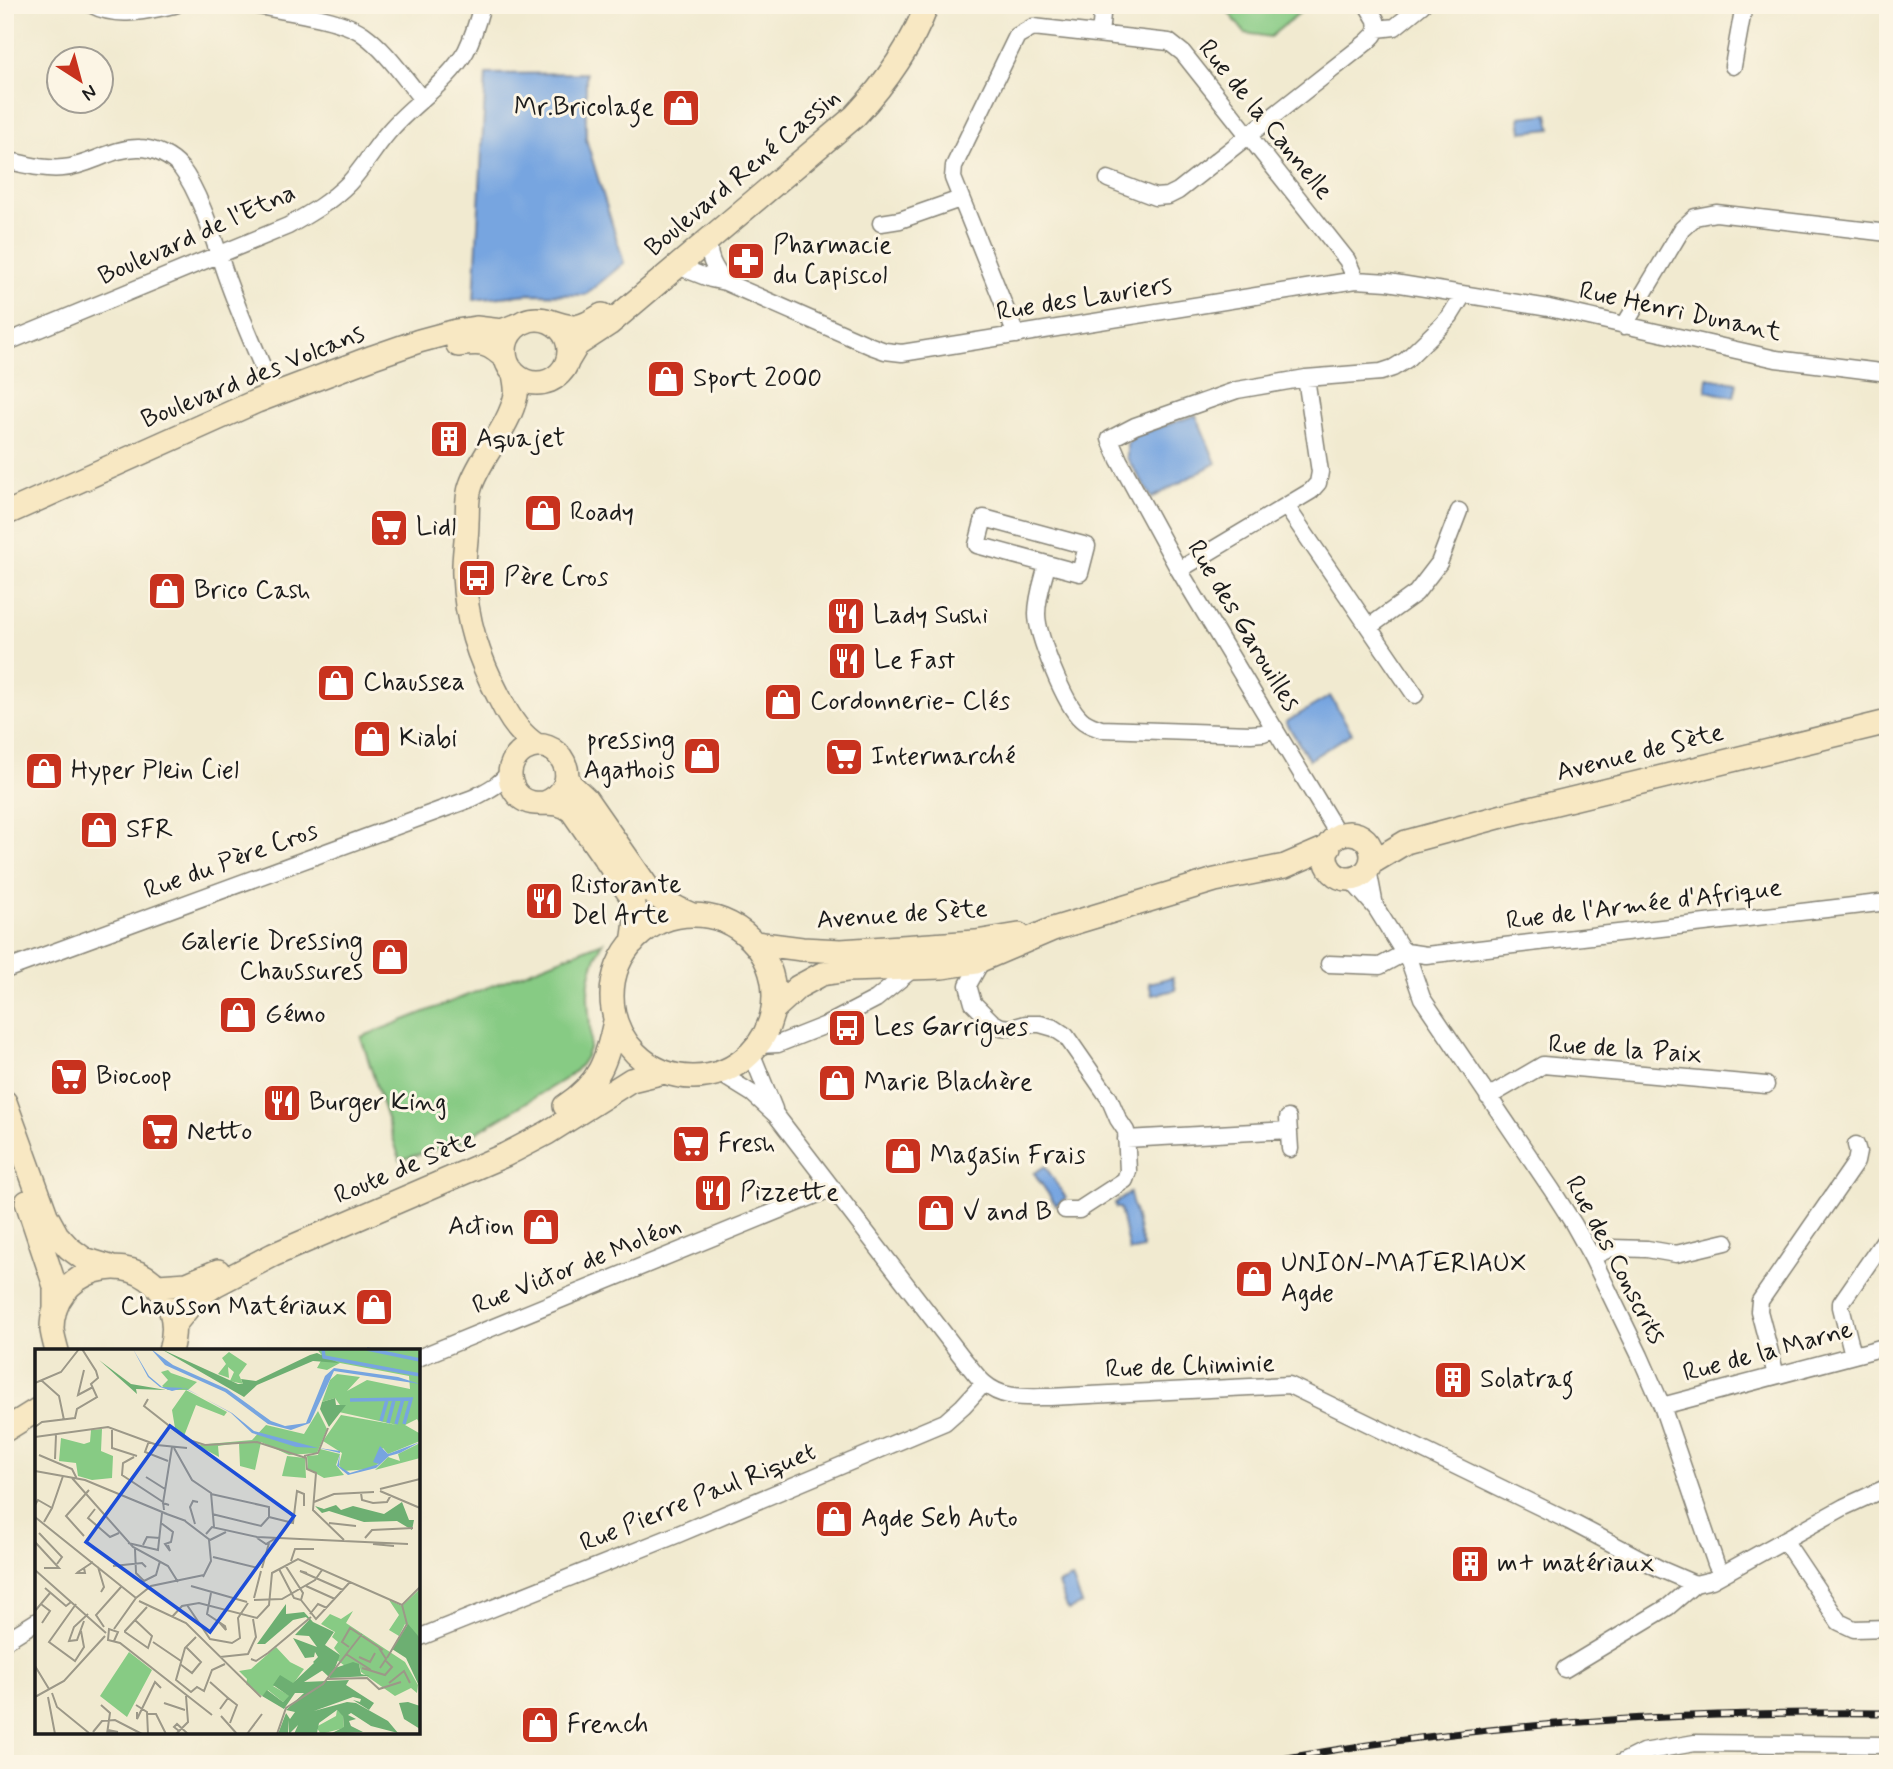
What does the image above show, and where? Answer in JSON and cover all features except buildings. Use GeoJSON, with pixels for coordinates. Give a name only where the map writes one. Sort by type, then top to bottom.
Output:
{"type":"FeatureCollection","features":[{"type":"Feature","properties":{"kind":"street"},"geometry":{"type":"LineString","coordinates":[[92,5],[115,13],[175,5]]}},
{"type":"Feature","properties":{"kind":"street"},"geometry":{"type":"LineString","coordinates":[[253,5],[341,23],[362,33],[422,99]]}},
{"type":"Feature","properties":{"kind":"street","name":"Boulevard de l'Etna"},"geometry":{"type":"LineString","coordinates":[[5,343],[288,226],[322,207],[350,182],[388,131],[453,69],[466,51],[482,5]]}},
{"type":"Feature","properties":{"kind":"street","name":"Boulevard René Cassin"},"geometry":{"type":"LineString","coordinates":[[537,320],[570,328],[586,325],[602,315],[719,218],[811,139],[864,88],[884,62],[915,5]]}},
{"type":"Feature","properties":{"kind":"street","name":"Boulevard René Cassin"},"geometry":{"type":"LineString","coordinates":[[568,360],[577,345],[609,324],[855,116],[893,69],[921,21],[927,5]]}},
{"type":"Feature","properties":{"kind":"street"},"geometry":{"type":"LineString","coordinates":[[1100,34],[1103,5]]}},
{"type":"Feature","properties":{"kind":"street"},"geometry":{"type":"LineString","coordinates":[[1108,179],[1155,197],[1168,196],[1178,191],[1367,42],[1377,29],[1376,20],[1367,5]]}},
{"type":"Feature","properties":{"kind":"street"},"geometry":{"type":"LineString","coordinates":[[1377,29],[1395,27],[1422,5]]}},
{"type":"Feature","properties":{"kind":"street"},"geometry":{"type":"LineString","coordinates":[[1733,66],[1744,5]]}},
{"type":"Feature","properties":{"kind":"street","name":"Rue de la Cannelle"},"geometry":{"type":"LineString","coordinates":[[1016,335],[953,178],[954,166],[1017,36],[1033,27],[1169,42],[1183,53],[1348,260],[1356,280]]}},
{"type":"Feature","properties":{"kind":"street"},"geometry":{"type":"LineString","coordinates":[[5,160],[40,167],[63,168],[121,149],[142,147],[163,153],[180,166],[191,184],[274,394]]}},
{"type":"Feature","properties":{"kind":"street"},"geometry":{"type":"LineString","coordinates":[[881,223],[900,220],[960,199]]}},
{"type":"Feature","properties":{"kind":"street"},"geometry":{"type":"LineString","coordinates":[[1624,326],[1682,229],[1695,217],[1716,213],[1888,233]]}},
{"type":"Feature","properties":{"kind":"street"},"geometry":{"type":"LineString","coordinates":[[710,238],[708,249],[716,270],[725,282]]}},
{"type":"Feature","properties":{"kind":"street","name":"Rue des Lauriers"},"geometry":{"type":"LineString","coordinates":[[677,266],[725,282],[885,351],[902,353],[1356,280],[1388,282],[1463,295]]}},
{"type":"Feature","properties":{"kind":"street"},"geometry":{"type":"LineString","coordinates":[[1179,570],[1311,491],[1318,482],[1320,472],[1306,378],[1381,372],[1393,368],[1406,360],[1441,326],[1463,295]]}},
{"type":"Feature","properties":{"kind":"street","name":"Rue Henri Dunant"},"geometry":{"type":"LineString","coordinates":[[1463,295],[1549,308],[1776,359],[1888,373]]}},
{"type":"Feature","properties":{"kind":"street"},"geometry":{"type":"LineString","coordinates":[[510,366],[529,383],[556,377],[568,360],[567,340],[562,331],[554,324],[537,320],[520,324],[507,339],[505,349],[517,392],[512,407],[470,485],[464,575],[471,627],[481,662],[507,713],[528,740],[554,750],[566,765],[567,776],[561,793],[545,803]]}},
{"type":"Feature","properties":{"kind":"street","name":"Boulevard des Volcans"},"geometry":{"type":"LineString","coordinates":[[5,514],[274,394],[419,341],[476,328],[502,331],[537,320]]}},
{"type":"Feature","properties":{"kind":"street","name":"Boulevard des Volcans"},"geometry":{"type":"LineString","coordinates":[[5,529],[263,414],[400,362],[459,345],[478,343],[494,347],[510,366]]}},
{"type":"Feature","properties":{"kind":"street","name":"Rue des Garouilles"},"geometry":{"type":"LineString","coordinates":[[1306,378],[1237,390],[1135,426],[1110,439],[1179,570],[1275,728],[1348,860]]}},
{"type":"Feature","properties":{"kind":"street"},"geometry":{"type":"LineString","coordinates":[[467,522],[534,394],[547,381]]}},
{"type":"Feature","properties":{"kind":"street"},"geometry":{"type":"LineString","coordinates":[[1286,506],[1415,695]]}},
{"type":"Feature","properties":{"kind":"street"},"geometry":{"type":"LineString","coordinates":[[1368,627],[1416,593],[1439,563],[1459,511]]}},
{"type":"Feature","properties":{"kind":"street"},"geometry":{"type":"LineString","coordinates":[[984,518],[1087,546],[1080,573],[1047,565],[977,545],[984,518]]}},
{"type":"Feature","properties":{"kind":"street"},"geometry":{"type":"LineString","coordinates":[[1047,565],[1038,600],[1039,629],[1070,706],[1088,725],[1101,729],[1251,734],[1275,728]]}},
{"type":"Feature","properties":{"kind":"street"},"geometry":{"type":"LineString","coordinates":[[507,713],[515,747],[510,780],[514,790],[521,797],[536,804],[564,804],[572,810],[631,896],[636,908],[637,923],[633,942]]}},
{"type":"Feature","properties":{"kind":"street","name":"Avenue de Sète"},"geometry":{"type":"LineString","coordinates":[[774,1009],[798,987],[822,974],[848,970],[924,968],[982,960],[1053,929],[1215,880],[1285,866],[1348,860],[1510,814],[1888,722]]}},
{"type":"Feature","properties":{"kind":"street"},"geometry":{"type":"LineString","coordinates":[[512,765],[520,753],[538,746]]}},
{"type":"Feature","properties":{"kind":"street","name":"Rue du Père Cros"},"geometry":{"type":"LineString","coordinates":[[5,970],[473,798],[504,780],[512,765]]}},
{"type":"Feature","properties":{"kind":"street"},"geometry":{"type":"LineString","coordinates":[[567,776],[573,788],[586,799],[657,897],[691,915],[715,918],[737,928],[755,943],[768,964],[774,988],[774,1009],[767,1029],[746,1058],[719,1073],[700,1077],[682,1077],[664,1072],[643,1061],[626,1043],[615,1021],[612,1000],[614,979],[621,959],[633,942],[649,928],[670,919],[691,915]]}},
{"type":"Feature","properties":{"kind":"street","name":"Rue du Père Cros"},"geometry":{"type":"LineString","coordinates":[[473,798],[506,793],[521,797]]}},
{"type":"Feature","properties":{"kind":"street","name":"Avenue de Sète"},"geometry":{"type":"LineString","coordinates":[[1348,860],[1371,849],[1363,838],[1406,842]]}},
{"type":"Feature","properties":{"kind":"street"},"geometry":{"type":"LineString","coordinates":[[1348,860],[1393,937],[1406,952]]}},
{"type":"Feature","properties":{"kind":"street","name":"Rue de l'Armée d'Afrique"},"geometry":{"type":"LineString","coordinates":[[1329,964],[1380,966],[1406,952],[1426,955],[1888,902]]}},
{"type":"Feature","properties":{"kind":"street","name":"Avenue de Sète"},"geometry":{"type":"LineString","coordinates":[[755,943],[841,951],[975,942],[1053,929]]}},
{"type":"Feature","properties":{"kind":"street","name":"Rue des Conscrits"},"geometry":{"type":"LineString","coordinates":[[1406,952],[1422,998],[1573,1223],[1592,1257],[1662,1406],[1721,1574]]}},
{"type":"Feature","properties":{"kind":"street"},"geometry":{"type":"LineString","coordinates":[[982,960],[968,985],[973,1003],[992,1023],[1001,1027],[1040,1024],[1055,1028],[1066,1036],[1109,1098],[1126,1131],[1128,1171],[1125,1180],[1079,1210],[1065,1210]]}},
{"type":"Feature","properties":{"kind":"street"},"geometry":{"type":"LineString","coordinates":[[755,1048],[778,1044],[826,1025],[876,999],[924,968],[968,985]]}},
{"type":"Feature","properties":{"kind":"street","name":"Route de Sète"},"geometry":{"type":"LineString","coordinates":[[158,1286],[187,1284],[268,1245],[500,1145],[540,1123],[576,1099],[601,1072],[609,1052],[615,1021]]}},
{"type":"Feature","properties":{"kind":"street","name":"Rue de Chiminie"},"geometry":{"type":"LineString","coordinates":[[755,1048],[776,1115]]}},
{"type":"Feature","properties":{"kind":"street","name":"Rue de la Paix"},"geometry":{"type":"LineString","coordinates":[[1488,1097],[1543,1065],[1766,1085]]}},
{"type":"Feature","properties":{"kind":"street","name":"Route de Sète"},"geometry":{"type":"LineString","coordinates":[[176,1341],[195,1299],[226,1279],[273,1255],[505,1155],[547,1133],[631,1080],[664,1072]]}},
{"type":"Feature","properties":{"kind":"street","name":"Rue de Chiminie"},"geometry":{"type":"LineString","coordinates":[[719,1073],[752,1094],[776,1115],[984,1383],[999,1393],[1050,1397],[1289,1385],[1695,1584]]}},
{"type":"Feature","properties":{"kind":"street"},"geometry":{"type":"LineString","coordinates":[[5,1102],[46,1215],[57,1235],[84,1259],[110,1267],[134,1270],[158,1286],[170,1303],[176,1341]]}},
{"type":"Feature","properties":{"kind":"street"},"geometry":{"type":"LineString","coordinates":[[1126,1139],[1289,1124],[1290,1149]]}},
{"type":"Feature","properties":{"kind":"street"},"geometry":{"type":"LineString","coordinates":[[5,1143],[55,1286],[52,1330],[56,1349]]}},
{"type":"Feature","properties":{"kind":"street"},"geometry":{"type":"LineString","coordinates":[[1776,1375],[1759,1311],[1760,1301],[1856,1162],[1856,1145]]}},
{"type":"Feature","properties":{"kind":"street","name":"Rue Victor de Moléon"},"geometry":{"type":"LineString","coordinates":[[420,1357],[833,1188]]}},
{"type":"Feature","properties":{"kind":"street"},"geometry":{"type":"LineString","coordinates":[[1853,1355],[1842,1303],[1888,1235]]}},
{"type":"Feature","properties":{"kind":"street"},"geometry":{"type":"LineString","coordinates":[[1592,1257],[1611,1248],[1647,1249],[1676,1254],[1726,1242]]}},
{"type":"Feature","properties":{"kind":"street"},"geometry":{"type":"LineString","coordinates":[[55,1310],[63,1294],[76,1280],[92,1271],[110,1267]]}},
{"type":"Feature","properties":{"kind":"street","name":"Rue de la Marne"},"geometry":{"type":"LineString","coordinates":[[1662,1406],[1888,1346]]}},
{"type":"Feature","properties":{"kind":"street","name":"Rue Pierre Paul Riquet"},"geometry":{"type":"LineString","coordinates":[[420,1637],[676,1535],[946,1422],[984,1383]]}},
{"type":"Feature","properties":{"kind":"street"},"geometry":{"type":"LineString","coordinates":[[10,1427],[35,1398]]}},
{"type":"Feature","properties":{"kind":"street"},"geometry":{"type":"LineString","coordinates":[[10,1427],[35,1411]]}},
{"type":"Feature","properties":{"kind":"street"},"geometry":{"type":"LineString","coordinates":[[1565,1669],[1668,1607],[1695,1584],[1712,1580],[1844,1507],[1888,1487]]}},
{"type":"Feature","properties":{"kind":"street"},"geometry":{"type":"LineString","coordinates":[[1784,1540],[1839,1622],[1854,1629],[1888,1628]]}},
{"type":"Feature","properties":{"kind":"street"},"geometry":{"type":"LineString","coordinates":[[5,1641],[35,1622]]}},
{"type":"Feature","properties":{"kind":"street"},"geometry":{"type":"LineString","coordinates":[[1619,1764],[1643,1752],[1695,1743],[1888,1745]]}},
{"type":"Feature","properties":{"kind":"green space"},"geometry":{"type":"Polygon","coordinates":[[[1223,5],[1309,5],[1270,37],[1245,33],[1223,5]]]}},
{"type":"Feature","properties":{"kind":"green space"},"geometry":{"type":"Polygon","coordinates":[[[603,942],[589,981],[589,1049],[578,1067],[568,1077],[460,1142],[400,1160],[361,1037],[603,942]]]}},
{"type":"Feature","properties":{"kind":"water"},"geometry":{"type":"Polygon","coordinates":[[[586,73],[586,139],[624,263],[585,295],[529,294],[474,300],[486,74],[586,73]]]}},
{"type":"Feature","properties":{"kind":"water"},"geometry":{"type":"Polygon","coordinates":[[[1548,114],[1551,129],[1522,132],[1520,117],[1548,114]]]}},
{"type":"Feature","properties":{"kind":"water"},"geometry":{"type":"Polygon","coordinates":[[[1708,378],[1737,383],[1734,397],[1706,391],[1708,378]]]}},
{"type":"Feature","properties":{"kind":"water"},"geometry":{"type":"Polygon","coordinates":[[[1196,415],[1216,463],[1152,498],[1127,458],[1127,444],[1134,436],[1196,415]]]}},
{"type":"Feature","properties":{"kind":"water"},"geometry":{"type":"Polygon","coordinates":[[[1330,696],[1352,733],[1309,760],[1286,722],[1330,696]]]}},
{"type":"Feature","properties":{"kind":"water"},"geometry":{"type":"Polygon","coordinates":[[[1173,977],[1176,990],[1152,995],[1149,983],[1173,977]]]}},
{"type":"Feature","properties":{"kind":"water"},"geometry":{"type":"Polygon","coordinates":[[[1045,1166],[1066,1198],[1056,1205],[1034,1173],[1045,1166]]]}},
{"type":"Feature","properties":{"kind":"water"},"geometry":{"type":"Polygon","coordinates":[[[1130,1193],[1143,1248],[1129,1251],[1120,1208],[1116,1208],[1115,1203],[1130,1193]]]}},
{"type":"Feature","properties":{"kind":"water"},"geometry":{"type":"Polygon","coordinates":[[[1072,1578],[1082,1604],[1068,1610],[1058,1584],[1072,1578]]]}},
{"type":"Feature","properties":{"kind":"railway"},"geometry":{"type":"LineString","coordinates":[[1255,1764],[1412,1739],[1570,1723],[1729,1714],[1888,1713]]}},
{"type":"Feature","properties":{"kind":"place","name":"Mr.Bricolage"},"geometry":{"type":"Point","coordinates":[681,108]}},
{"type":"Feature","properties":{"kind":"place","name":"Pharmacie du Capiscol"},"geometry":{"type":"Point","coordinates":[746,261]}},
{"type":"Feature","properties":{"kind":"place","name":"Sport 2000"},"geometry":{"type":"Point","coordinates":[666,379]}},
{"type":"Feature","properties":{"kind":"place","name":"Aquajet"},"geometry":{"type":"Point","coordinates":[449,439]}},
{"type":"Feature","properties":{"kind":"place","name":"Roady"},"geometry":{"type":"Point","coordinates":[543,513]}},
{"type":"Feature","properties":{"kind":"place","name":"Lidl"},"geometry":{"type":"Point","coordinates":[389,528]}},
{"type":"Feature","properties":{"kind":"place","name":"Père Cros"},"geometry":{"type":"Point","coordinates":[477,578]}},
{"type":"Feature","properties":{"kind":"place","name":"Brico Cash"},"geometry":{"type":"Point","coordinates":[167,591]}},
{"type":"Feature","properties":{"kind":"place","name":"Lady Sushi"},"geometry":{"type":"Point","coordinates":[846,616]}},
{"type":"Feature","properties":{"kind":"place","name":"Le Fast"},"geometry":{"type":"Point","coordinates":[847,661]}},
{"type":"Feature","properties":{"kind":"place","name":"Chaussea"},"geometry":{"type":"Point","coordinates":[336,683]}},
{"type":"Feature","properties":{"kind":"place","name":"Cordonnerie- Clés"},"geometry":{"type":"Point","coordinates":[783,702]}},
{"type":"Feature","properties":{"kind":"place","name":"Kiabi"},"geometry":{"type":"Point","coordinates":[372,739]}},
{"type":"Feature","properties":{"kind":"place","name":"pressing Agathois"},"geometry":{"type":"Point","coordinates":[702,756]}},
{"type":"Feature","properties":{"kind":"place","name":"Intermarché"},"geometry":{"type":"Point","coordinates":[844,757]}},
{"type":"Feature","properties":{"kind":"place","name":"Hyper Plein Ciel"},"geometry":{"type":"Point","coordinates":[44,771]}},
{"type":"Feature","properties":{"kind":"place","name":"SFR"},"geometry":{"type":"Point","coordinates":[99,830]}},
{"type":"Feature","properties":{"kind":"place","name":"Ristorante Del Arte"},"geometry":{"type":"Point","coordinates":[544,901]}},
{"type":"Feature","properties":{"kind":"place","name":"Galerie Dressing Chaussures"},"geometry":{"type":"Point","coordinates":[390,957]}},
{"type":"Feature","properties":{"kind":"place","name":"Gémo"},"geometry":{"type":"Point","coordinates":[238,1015]}},
{"type":"Feature","properties":{"kind":"place","name":"Les Garrigues"},"geometry":{"type":"Point","coordinates":[847,1028]}},
{"type":"Feature","properties":{"kind":"place","name":"Biocoop"},"geometry":{"type":"Point","coordinates":[69,1077]}},
{"type":"Feature","properties":{"kind":"place","name":"Marie Blachère"},"geometry":{"type":"Point","coordinates":[837,1083]}},
{"type":"Feature","properties":{"kind":"place","name":"Burger King"},"geometry":{"type":"Point","coordinates":[282,1103]}},
{"type":"Feature","properties":{"kind":"place","name":"Netto"},"geometry":{"type":"Point","coordinates":[160,1132]}},
{"type":"Feature","properties":{"kind":"place","name":"Fresh"},"geometry":{"type":"Point","coordinates":[691,1144]}},
{"type":"Feature","properties":{"kind":"place","name":"Magasin Frais"},"geometry":{"type":"Point","coordinates":[903,1156]}},
{"type":"Feature","properties":{"kind":"place","name":"Pizzette"},"geometry":{"type":"Point","coordinates":[713,1193]}},
{"type":"Feature","properties":{"kind":"place","name":"V and B"},"geometry":{"type":"Point","coordinates":[936,1213]}},
{"type":"Feature","properties":{"kind":"place","name":"Action"},"geometry":{"type":"Point","coordinates":[541,1227]}},
{"type":"Feature","properties":{"kind":"place","name":"UNION-MATERIAUX Agde"},"geometry":{"type":"Point","coordinates":[1254,1279]}},
{"type":"Feature","properties":{"kind":"place","name":"Chausson Matériaux"},"geometry":{"type":"Point","coordinates":[374,1307]}},
{"type":"Feature","properties":{"kind":"place","name":"Solatrag"},"geometry":{"type":"Point","coordinates":[1453,1380]}},
{"type":"Feature","properties":{"kind":"place","name":"Agde Seb Auto"},"geometry":{"type":"Point","coordinates":[834,1519]}},
{"type":"Feature","properties":{"kind":"place","name":"m+ matériaux"},"geometry":{"type":"Point","coordinates":[1470,1564]}},
{"type":"Feature","properties":{"kind":"place","name":"French"},"geometry":{"type":"Point","coordinates":[540,1725]}}]}
